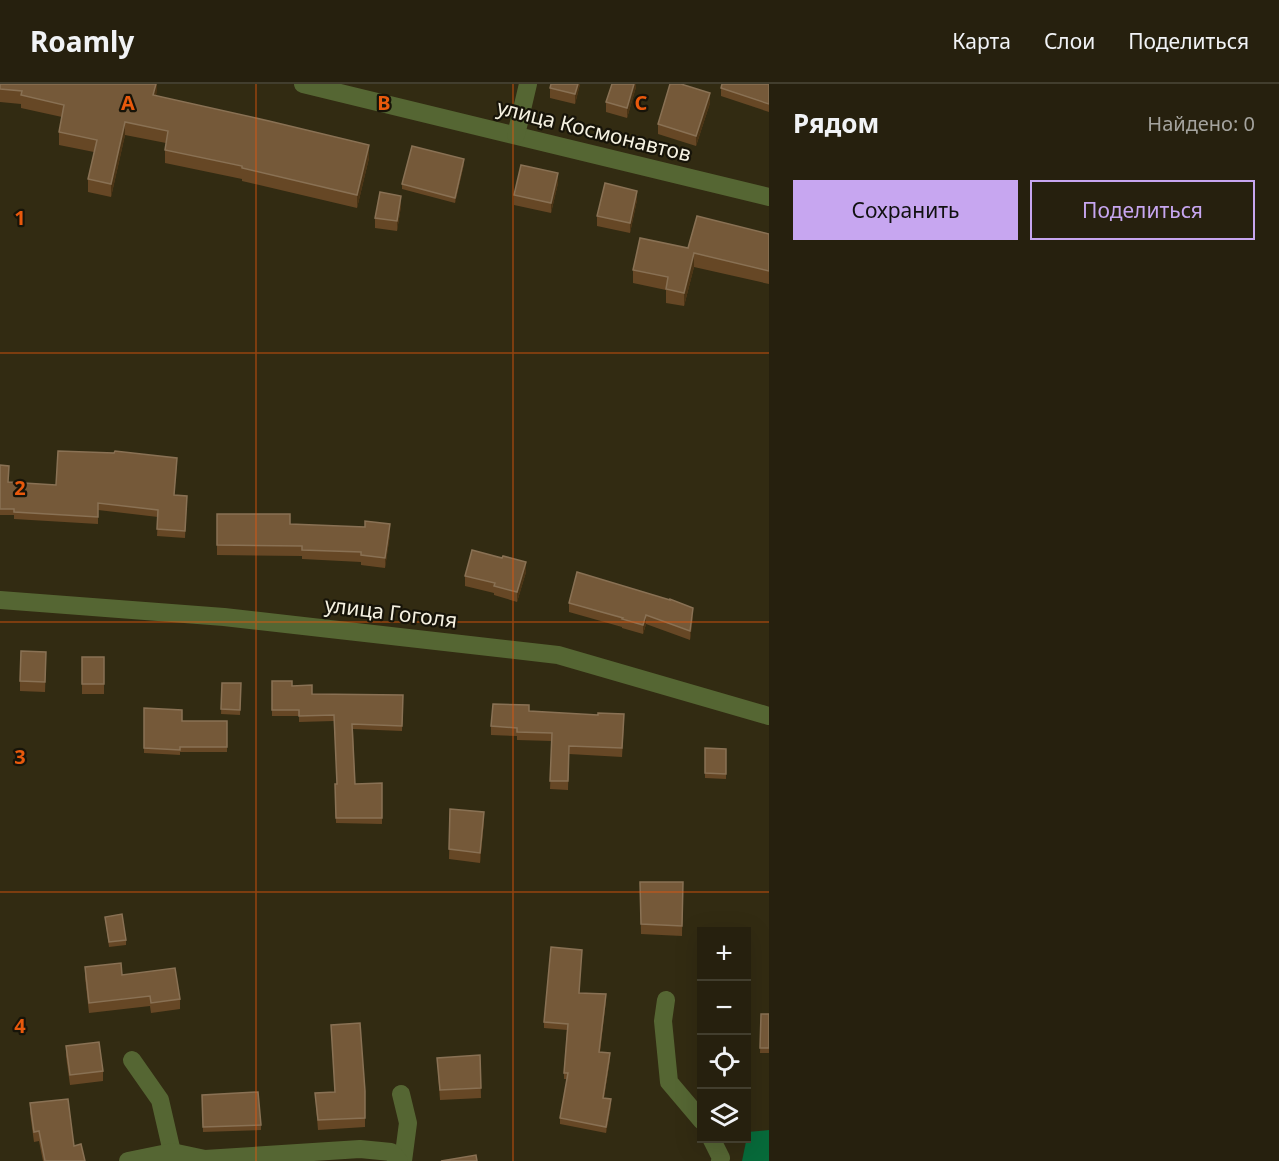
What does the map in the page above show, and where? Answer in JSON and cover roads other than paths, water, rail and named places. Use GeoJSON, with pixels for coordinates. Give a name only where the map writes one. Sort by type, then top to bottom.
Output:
{"type":"FeatureCollection","features":[{"type":"Feature","properties":{"kind":"street","name":"улица Космонавтов"},"geometry":{"type":"LineString","coordinates":[[303,84],[769,197]]}},
{"type":"Feature","properties":{"kind":"street"},"geometry":{"type":"LineString","coordinates":[[516,135],[528,84]]}},
{"type":"Feature","properties":{"kind":"street","name":"улица Гоголя"},"geometry":{"type":"LineString","coordinates":[[0,600],[224,617],[558,655],[769,716]]}},
{"type":"Feature","properties":{"kind":"street"},"geometry":{"type":"LineString","coordinates":[[666,1000],[663,1020],[669,1082],[697,1115]]}},
{"type":"Feature","properties":{"kind":"street"},"geometry":{"type":"LineString","coordinates":[[132,1060],[160,1100],[172,1152]]}},
{"type":"Feature","properties":{"kind":"street"},"geometry":{"type":"LineString","coordinates":[[401,1094],[408,1123],[401,1161]]}},
{"type":"Feature","properties":{"kind":"street"},"geometry":{"type":"LineString","coordinates":[[714,1143],[721,1158],[720,1161]]}},
{"type":"Feature","properties":{"kind":"street"},"geometry":{"type":"LineString","coordinates":[[128,1161],[172,1152],[205,1159],[360,1149],[392,1152],[401,1161]]}}]}
